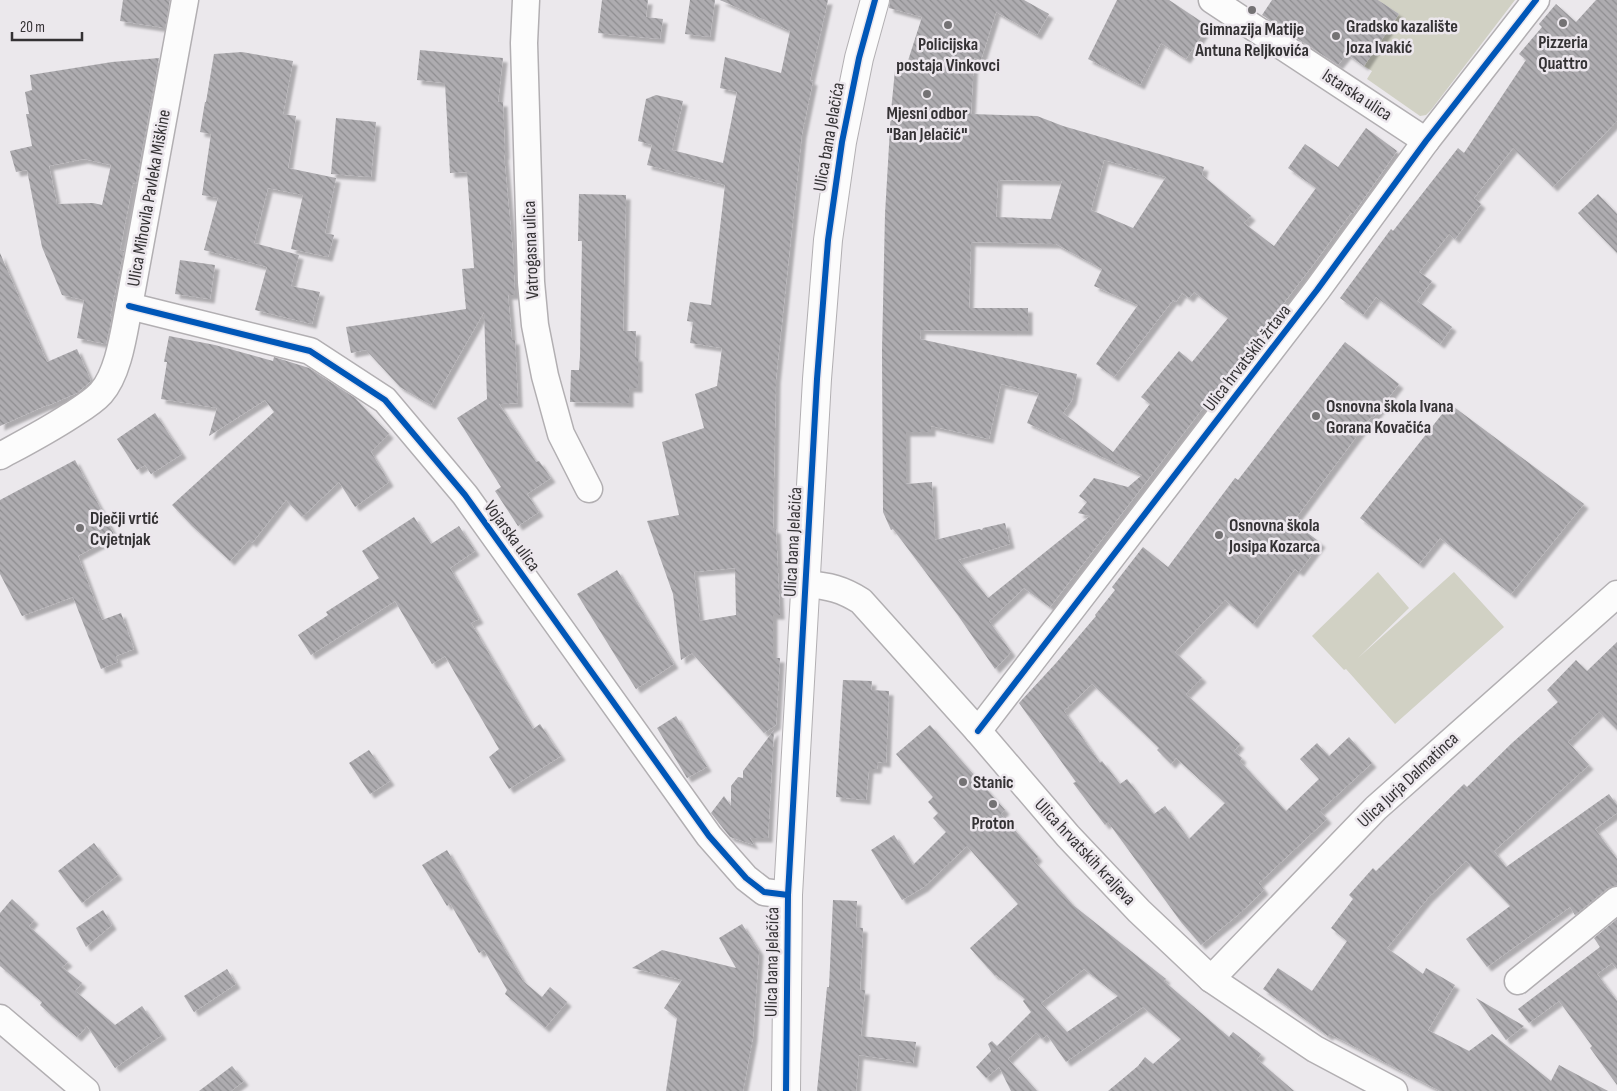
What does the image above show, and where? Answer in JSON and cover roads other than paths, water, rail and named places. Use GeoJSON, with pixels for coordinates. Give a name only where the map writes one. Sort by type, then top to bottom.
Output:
{"type":"FeatureCollection","features":[{"type":"Feature","properties":{"kind":"main road","name":"Ulica bana Jelačića"},"geometry":{"type":"LineString","coordinates":[[786,1091],[788,896],[817,379],[828,240],[842,142],[859,58],[875,0]]}},
{"type":"Feature","properties":{"kind":"street","name":"Ulica Mihovila Pavleka Miškine"},"geometry":{"type":"LineString","coordinates":[[0,456],[38,436],[84,407],[102,392],[111,377],[119,353],[129,306],[185,0]]}},
{"type":"Feature","properties":{"kind":"street","name":"Vatrogasna ulica"},"geometry":{"type":"LineString","coordinates":[[526,0],[524,43],[530,282],[534,325],[545,376],[561,434],[589,489]]}},
{"type":"Feature","properties":{"kind":"street","name":"Istarska ulica"},"geometry":{"type":"LineString","coordinates":[[1212,0],[1426,141]]}},
{"type":"Feature","properties":{"kind":"street","name":"Ulica hrvatskih žrtava"},"geometry":{"type":"LineString","coordinates":[[978,731],[1317,290],[1426,141],[1536,0]]}},
{"type":"Feature","properties":{"kind":"street","name":"Vojarska ulica"},"geometry":{"type":"LineString","coordinates":[[129,306],[310,351],[385,400],[465,496],[709,836],[746,878],[764,892],[788,896]]}},
{"type":"Feature","properties":{"kind":"street","name":"Ulica hrvatskih kraljeva"},"geometry":{"type":"LineString","coordinates":[[806,584],[827,586],[845,591],[861,602],[978,731],[1068,836],[1139,911],[1211,979],[1315,1049],[1394,1091]]}},
{"type":"Feature","properties":{"kind":"street","name":"Ulica Jurja Dalmatinca"},"geometry":{"type":"LineString","coordinates":[[1211,979],[1376,808],[1617,594]]}},
{"type":"Feature","properties":{"kind":"street"},"geometry":{"type":"LineString","coordinates":[[1518,981],[1617,900]]}},
{"type":"Feature","properties":{"kind":"street"},"geometry":{"type":"LineString","coordinates":[[0,1018],[86,1091]]}},
{"type":"Feature","properties":{"kind":"place","name":"Gimnazija Matije Antuna Reljkovića"},"geometry":{"type":"Point","coordinates":[1252,10]}},
{"type":"Feature","properties":{"kind":"place","name":"Pizzeria Quattro"},"geometry":{"type":"Point","coordinates":[1563,23]}},
{"type":"Feature","properties":{"kind":"place","name":"Policijska postaja Vinkovci"},"geometry":{"type":"Point","coordinates":[948,25]}},
{"type":"Feature","properties":{"kind":"place","name":"Gradsko kazalište Joza Ivakić"},"geometry":{"type":"Point","coordinates":[1336,36]}},
{"type":"Feature","properties":{"kind":"place","name":"Mjesni odbor \"Ban Jelačić\""},"geometry":{"type":"Point","coordinates":[927,94]}},
{"type":"Feature","properties":{"kind":"place","name":"Osnovna škola Ivana Gorana Kovačića"},"geometry":{"type":"Point","coordinates":[1316,416]}},
{"type":"Feature","properties":{"kind":"place","name":"Dječji vrtić Cvjetnjak"},"geometry":{"type":"Point","coordinates":[80,528]}},
{"type":"Feature","properties":{"kind":"place","name":"Osnovna škola Josipa Kozarca"},"geometry":{"type":"Point","coordinates":[1219,535]}},
{"type":"Feature","properties":{"kind":"place","name":"Stanic"},"geometry":{"type":"Point","coordinates":[963,782]}},
{"type":"Feature","properties":{"kind":"place","name":"Proton"},"geometry":{"type":"Point","coordinates":[993,804]}}]}
